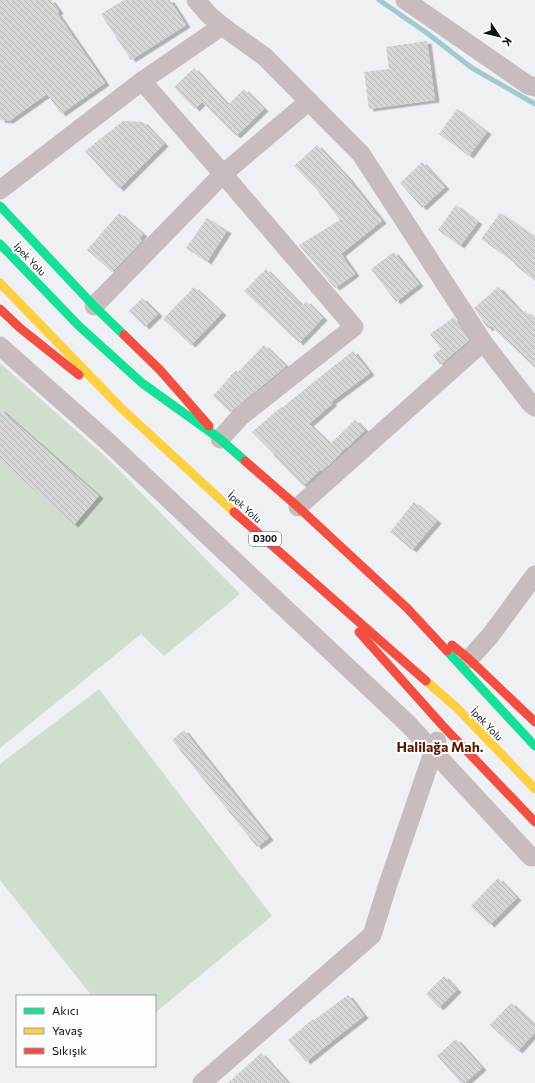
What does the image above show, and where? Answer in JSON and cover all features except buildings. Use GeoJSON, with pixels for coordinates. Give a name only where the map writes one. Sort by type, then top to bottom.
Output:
{"type":"FeatureCollection","features":[{"type":"Feature","properties":{"kind":"main road"},"geometry":{"type":"LineString","coordinates":[[0,206],[94,306],[160,370],[220,439]]}},
{"type":"Feature","properties":{"kind":"main road","name":"İpek Yolu"},"geometry":{"type":"LineString","coordinates":[[0,244],[79,326],[142,383],[220,439],[298,507],[406,608],[535,746]]}},
{"type":"Feature","properties":{"kind":"main road","name":"İpek Yolu"},"geometry":{"type":"LineString","coordinates":[[0,283],[120,408],[224,503],[457,708],[535,789]]}},
{"type":"Feature","properties":{"kind":"main road"},"geometry":{"type":"LineString","coordinates":[[0,309],[20,328],[120,408]]}},
{"type":"Feature","properties":{"kind":"main road"},"geometry":{"type":"LineString","coordinates":[[321,589],[442,725],[535,822]]}},
{"type":"Feature","properties":{"kind":"main road"},"geometry":{"type":"LineString","coordinates":[[406,608],[468,659],[535,722]]}},
{"type":"Feature","properties":{"kind":"street"},"geometry":{"type":"LineString","coordinates":[[196,0],[209,15],[222,26],[265,57],[361,154],[483,342],[530,403],[535,407]]}},
{"type":"Feature","properties":{"kind":"street"},"geometry":{"type":"LineString","coordinates":[[405,0],[528,85],[535,87]]}},
{"type":"Feature","properties":{"kind":"street"},"geometry":{"type":"LineString","coordinates":[[0,190],[142,81],[222,26]]}},
{"type":"Feature","properties":{"kind":"street"},"geometry":{"type":"LineString","coordinates":[[142,81],[354,327],[240,417],[220,439]]}},
{"type":"Feature","properties":{"kind":"street"},"geometry":{"type":"LineString","coordinates":[[94,306],[223,174],[309,101]]}},
{"type":"Feature","properties":{"kind":"street"},"geometry":{"type":"LineString","coordinates":[[298,507],[483,342]]}},
{"type":"Feature","properties":{"kind":"street"},"geometry":{"type":"LineString","coordinates":[[0,346],[107,442],[408,724],[531,857]]}},
{"type":"Feature","properties":{"kind":"street"},"geometry":{"type":"LineString","coordinates":[[468,659],[490,636],[535,575]]}},
{"type":"Feature","properties":{"kind":"street"},"geometry":{"type":"LineString","coordinates":[[202,1083],[372,935],[442,725]]}},
{"type":"Feature","properties":{"kind":"green space"},"geometry":{"type":"Polygon","coordinates":[[[0,363],[107,458],[240,594],[164,656],[141,634],[0,748],[0,363]]]}},
{"type":"Feature","properties":{"kind":"green space"},"geometry":{"type":"Polygon","coordinates":[[[99,689],[272,916],[156,1012],[156,995],[91,995],[0,880],[0,764],[99,689]]]}},
{"type":"Feature","properties":{"kind":"waterway"},"geometry":{"type":"LineString","coordinates":[[379,0],[427,33],[472,68],[535,104]]}},
{"type":"Feature","properties":{"kind":"traffic: fast"},"geometry":{"type":"LineString","coordinates":[[0,206],[94,306],[124,335]]}},
{"type":"Feature","properties":{"kind":"traffic: fast"},"geometry":{"type":"LineString","coordinates":[[0,244],[79,326],[142,383],[220,439],[245,461]]}},
{"type":"Feature","properties":{"kind":"traffic: fast"},"geometry":{"type":"LineString","coordinates":[[447,651],[535,746]]}},
{"type":"Feature","properties":{"kind":"traffic: slow"},"geometry":{"type":"LineString","coordinates":[[0,283],[120,407],[234,512]]}},
{"type":"Feature","properties":{"kind":"traffic: slow"},"geometry":{"type":"LineString","coordinates":[[426,681],[457,708],[535,789]]}},
{"type":"Feature","properties":{"kind":"traffic: jam"},"geometry":{"type":"LineString","coordinates":[[0,309],[20,328],[79,375]]}},
{"type":"Feature","properties":{"kind":"traffic: jam"},"geometry":{"type":"LineString","coordinates":[[124,335],[160,370],[209,426]]}},
{"type":"Feature","properties":{"kind":"traffic: jam"},"geometry":{"type":"LineString","coordinates":[[245,461],[298,507],[407,608],[447,651]]}},
{"type":"Feature","properties":{"kind":"traffic: jam"},"geometry":{"type":"LineString","coordinates":[[234,512],[426,681]]}},
{"type":"Feature","properties":{"kind":"traffic: jam"},"geometry":{"type":"LineString","coordinates":[[359,632],[442,725],[535,822]]}},
{"type":"Feature","properties":{"kind":"traffic: jam"},"geometry":{"type":"LineString","coordinates":[[452,645],[469,659],[535,722]]}},
{"type":"Feature","properties":{"kind":"district","name":"Halilağa Mah."},"geometry":{"type":"Point","coordinates":[440,747]}}]}
